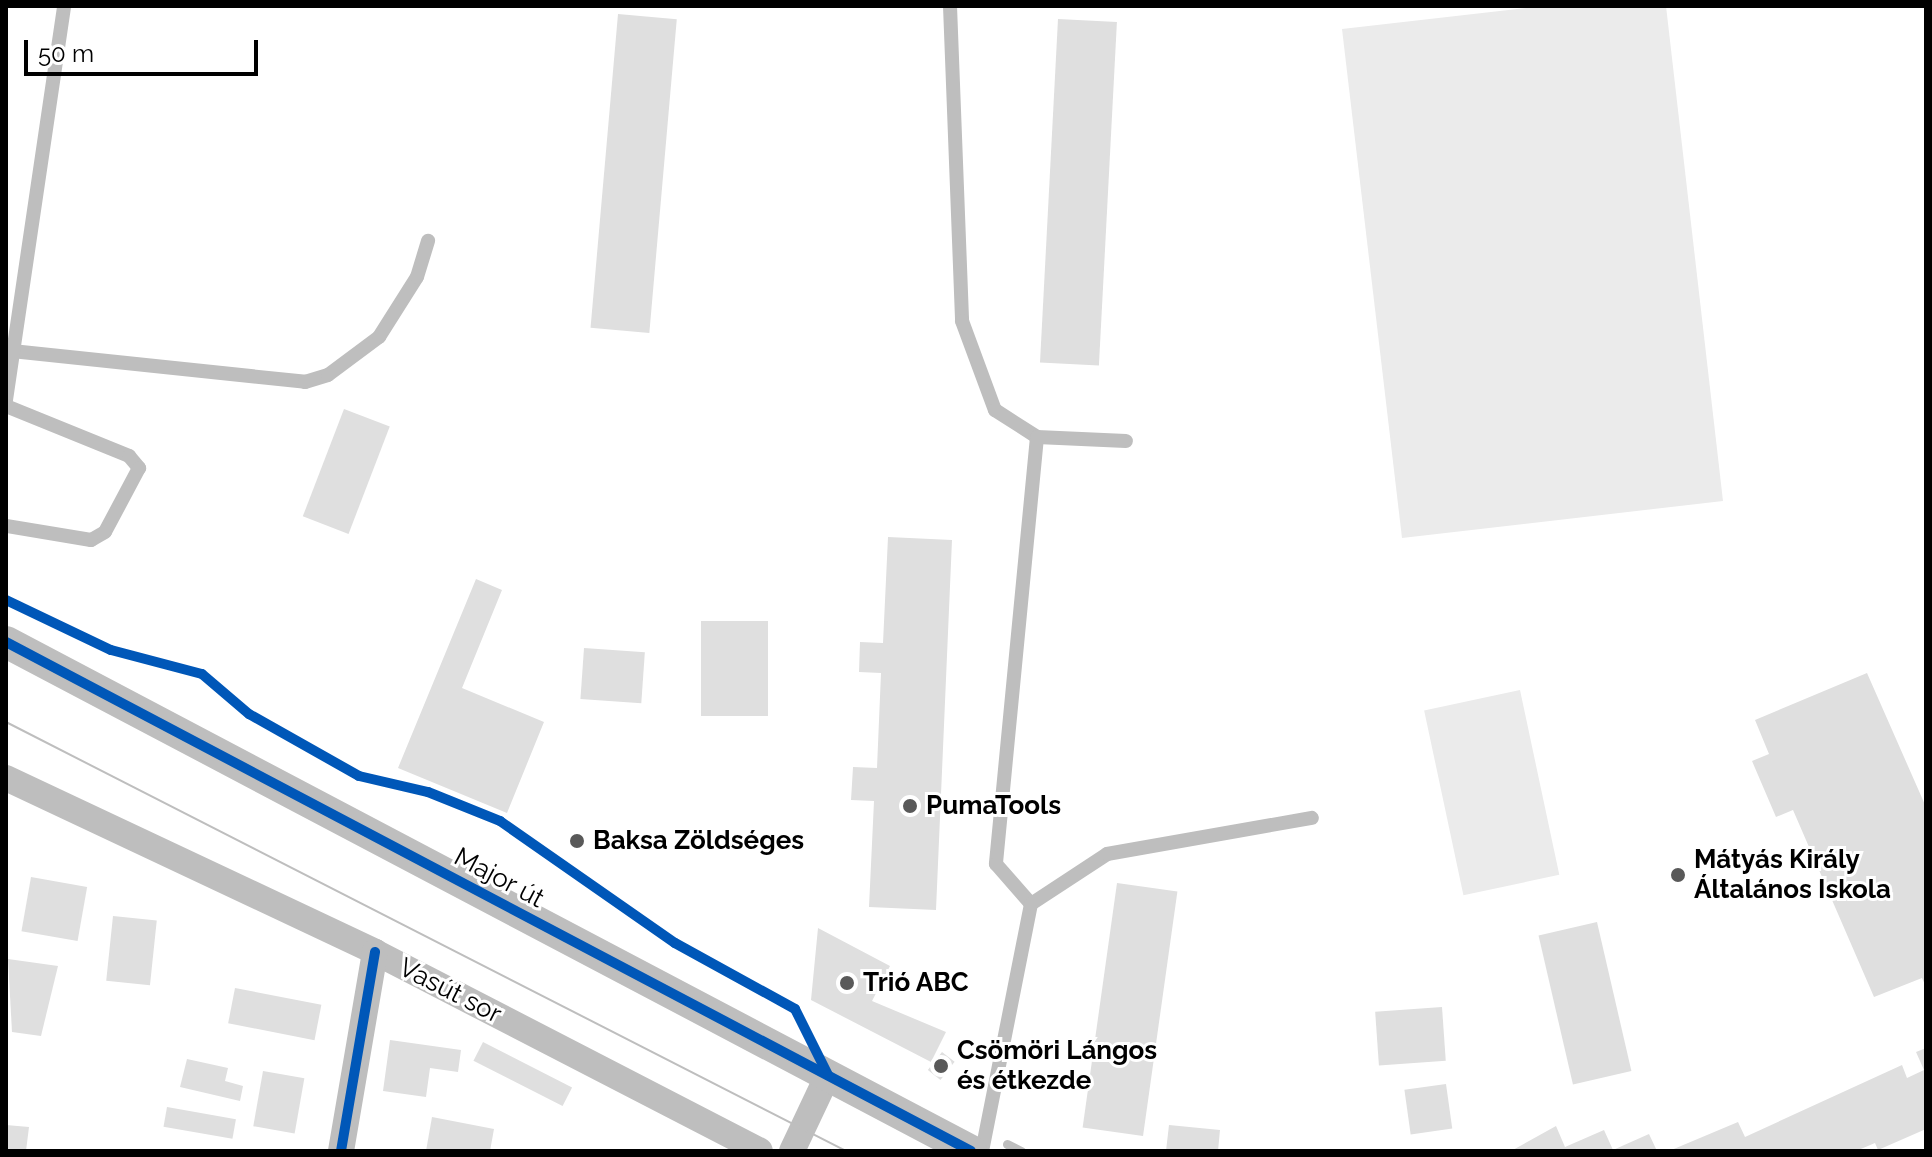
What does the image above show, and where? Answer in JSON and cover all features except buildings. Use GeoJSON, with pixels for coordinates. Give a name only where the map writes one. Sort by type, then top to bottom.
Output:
{"type":"FeatureCollection","features":[{"type":"Feature","properties":{"kind":"street","name":"Major út"},"geometry":{"type":"LineString","coordinates":[[6,642],[971,1151]]}},
{"type":"Feature","properties":{"kind":"street","name":"Vasút sor"},"geometry":{"type":"LineString","coordinates":[[6,778],[375,952],[760,1151]]}},
{"type":"Feature","properties":{"kind":"street"},"geometry":{"type":"LineString","coordinates":[[341,1151],[375,952]]}},
{"type":"Feature","properties":{"kind":"street"},"geometry":{"type":"LineString","coordinates":[[792,1151],[828,1075]]}},
{"type":"Feature","properties":{"kind":"lane"},"geometry":{"type":"LineString","coordinates":[[6,526],[91,540],[105,532],[139,468],[129,456],[6,403],[64,6]]}},
{"type":"Feature","properties":{"kind":"lane"},"geometry":{"type":"LineString","coordinates":[[950,6],[962,321],[995,410],[1037,437],[1126,441]]}},
{"type":"Feature","properties":{"kind":"lane"},"geometry":{"type":"LineString","coordinates":[[12,351],[305,382],[328,375],[379,337],[417,277],[428,241]]}},
{"type":"Feature","properties":{"kind":"lane"},"geometry":{"type":"LineString","coordinates":[[1031,904],[996,864],[1037,437]]}},
{"type":"Feature","properties":{"kind":"lane"},"geometry":{"type":"LineString","coordinates":[[982,1151],[1031,904],[1107,854],[1312,818]]}},
{"type":"Feature","properties":{"kind":"shaded area"},"geometry":{"type":"Polygon","coordinates":[[[1543,6],[1666,6],[1723,501],[1402,538],[1342,29],[1543,6]]]}},
{"type":"Feature","properties":{"kind":"shaded area"},"geometry":{"type":"Polygon","coordinates":[[[1520,690],[1559,875],[1463,895],[1424,710],[1520,690]]]}},
{"type":"Feature","properties":{"kind":"waterway"},"geometry":{"type":"LineString","coordinates":[[1007,1144],[1021,1151]]}},
{"type":"Feature","properties":{"kind":"tram line"},"geometry":{"type":"LineString","coordinates":[[6,722],[846,1151]]}},
{"type":"Feature","properties":{"kind":"cycle path"},"geometry":{"type":"LineString","coordinates":[[6,600],[111,650],[202,674],[249,714],[359,776],[428,792],[500,821],[675,943],[795,1009],[828,1075]]}},
{"type":"Feature","properties":{"kind":"cycle path"},"geometry":{"type":"LineString","coordinates":[[6,642],[971,1151]]}},
{"type":"Feature","properties":{"kind":"cycle path"},"geometry":{"type":"LineString","coordinates":[[341,1151],[375,952]]}},
{"type":"Feature","properties":{"kind":"place","name":"PumaTools"},"geometry":{"type":"Point","coordinates":[910,806]}},
{"type":"Feature","properties":{"kind":"place","name":"Baksa Zöldséges"},"geometry":{"type":"Point","coordinates":[577,841]}},
{"type":"Feature","properties":{"kind":"place","name":"Mátyás Király Általános Iskola"},"geometry":{"type":"Point","coordinates":[1678,875]}},
{"type":"Feature","properties":{"kind":"place","name":"Trió ABC"},"geometry":{"type":"Point","coordinates":[847,983]}},
{"type":"Feature","properties":{"kind":"place","name":"Csömöri Lángos és étkezde"},"geometry":{"type":"Point","coordinates":[941,1066]}}]}
